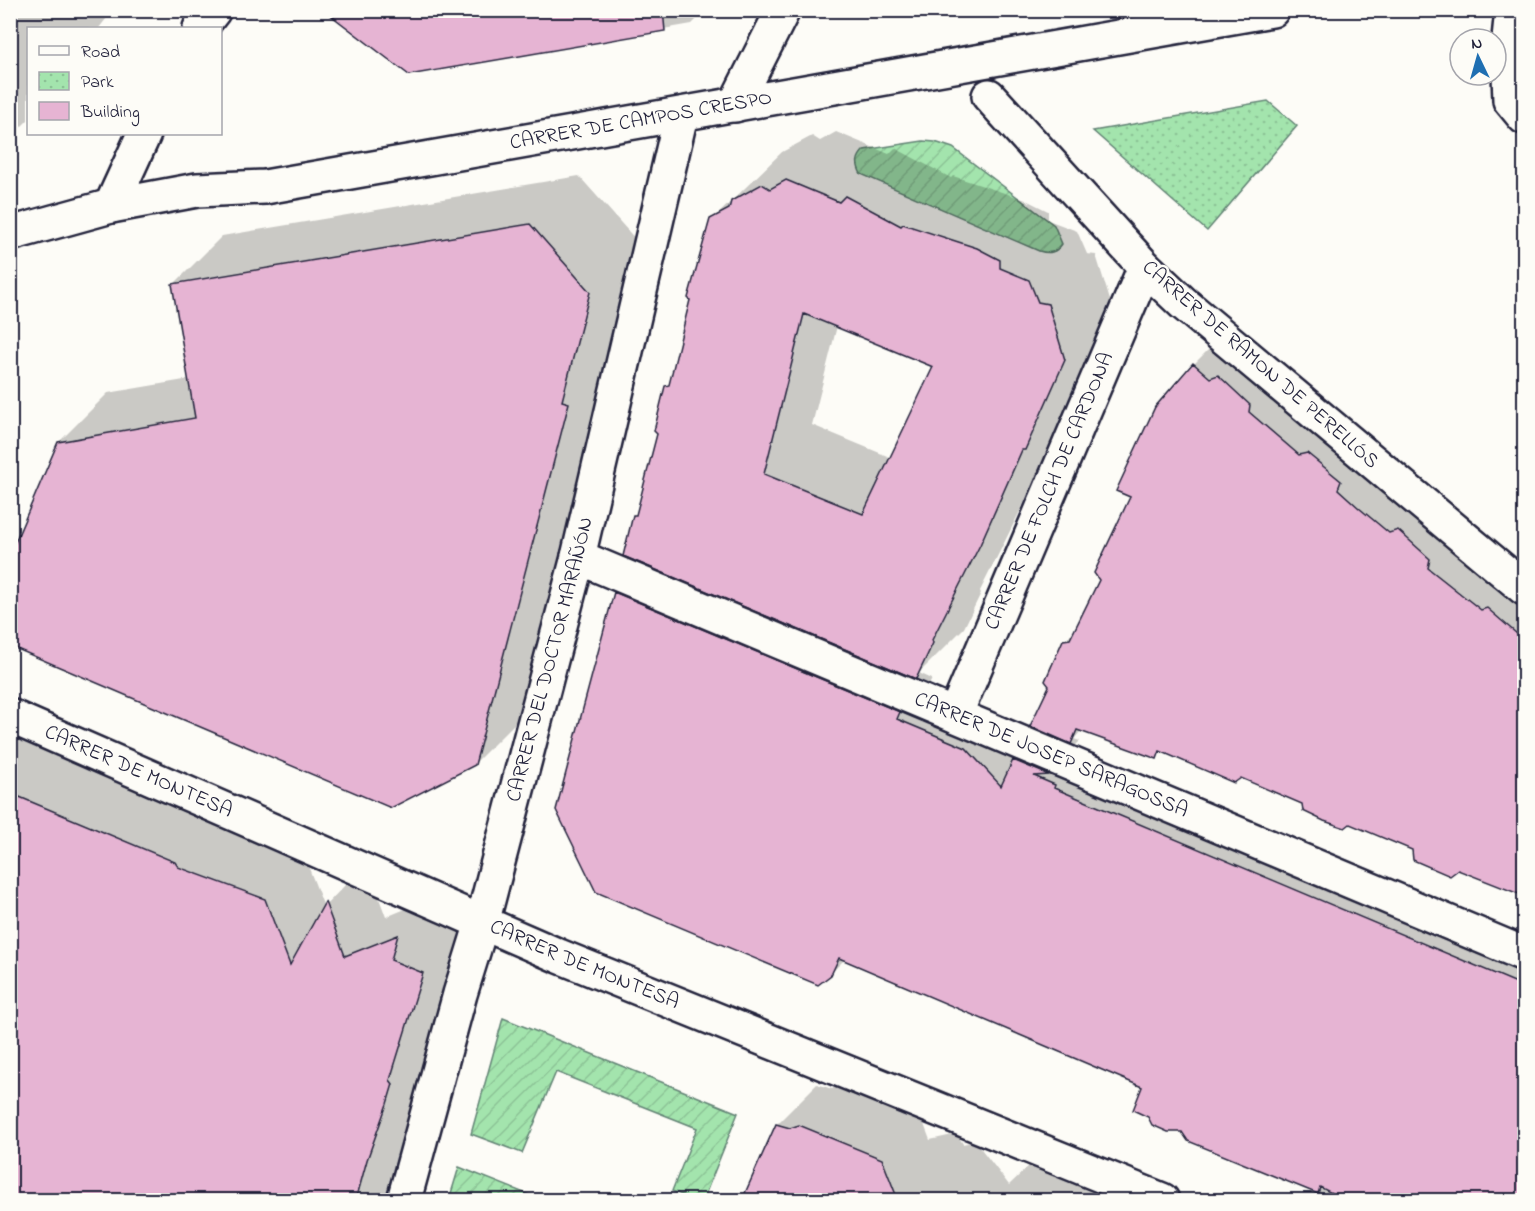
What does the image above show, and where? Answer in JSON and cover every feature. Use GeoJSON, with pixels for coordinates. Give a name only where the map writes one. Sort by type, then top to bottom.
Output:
{"type":"FeatureCollection","features":[{"type":"Feature","properties":{"kind":"street"},"geometry":{"type":"LineString","coordinates":[[201,27],[214,10]]}},
{"type":"Feature","properties":{"kind":"street"},"geometry":{"type":"LineString","coordinates":[[735,105],[783,10]]}},
{"type":"Feature","properties":{"kind":"street","name":"CARRER DE CAMPOS CRESPO"},"geometry":{"type":"LineString","coordinates":[[10,234],[111,206],[197,190],[265,187],[1272,10]]}},
{"type":"Feature","properties":{"kind":"street"},"geometry":{"type":"LineString","coordinates":[[1512,10],[1508,48],[1510,100],[1524,117]]}},
{"type":"Feature","properties":{"kind":"street","name":"CARRER DE RAMON DE PERELLÓS"},"geometry":{"type":"LineString","coordinates":[[989,96],[1145,267],[1183,303],[1524,588]]}},
{"type":"Feature","properties":{"kind":"street","name":"CARRER DEL DOCTOR MARAÑÓN"},"geometry":{"type":"LineString","coordinates":[[404,1200],[460,994],[482,923],[578,557],[681,115]]}},
{"type":"Feature","properties":{"kind":"street"},"geometry":{"type":"LineString","coordinates":[[111,206],[144,135]]}},
{"type":"Feature","properties":{"kind":"street","name":"CARRER DE FOLCH DE CARDONA"},"geometry":{"type":"LineString","coordinates":[[955,715],[1145,267]]}},
{"type":"Feature","properties":{"kind":"street","name":"CARRER DE JOSEP SARAGOSSA"},"geometry":{"type":"LineString","coordinates":[[578,557],[1524,954]]}},
{"type":"Feature","properties":{"kind":"street","name":"CARRER DE MONTESA"},"geometry":{"type":"LineString","coordinates":[[10,716],[482,923],[1162,1200]]}},
{"type":"Feature","properties":{"kind":"green space"},"geometry":{"type":"Polygon","coordinates":[[[1268,101],[1297,126],[1207,231],[1093,131],[1268,101]]]}},
{"type":"Feature","properties":{"kind":"green space"},"geometry":{"type":"Polygon","coordinates":[[[923,141],[953,148],[1054,225],[1062,244],[1052,252],[1039,251],[861,174],[858,161],[864,150],[923,141]]]}},
{"type":"Feature","properties":{"kind":"green space"},"geometry":{"type":"Polygon","coordinates":[[[503,1018],[738,1113],[703,1200],[694,1200],[672,1191],[697,1128],[556,1072],[522,1153],[471,1134],[503,1018]]]}},
{"type":"Feature","properties":{"kind":"green space"},"geometry":{"type":"Polygon","coordinates":[[[459,1167],[542,1200],[449,1200],[459,1167]]]}},
{"type":"Feature","properties":{"kind":"building"},"geometry":{"type":"Polygon","coordinates":[[[324,10],[663,10],[665,31],[409,75],[324,10]]]}},
{"type":"Feature","properties":{"kind":"building"},"geometry":{"type":"Polygon","coordinates":[[[786,180],[839,202],[845,196],[901,226],[903,224],[977,248],[1000,260],[1000,268],[1029,280],[1038,302],[1048,304],[1065,360],[980,545],[932,640],[933,643],[916,679],[623,556],[657,434],[654,431],[665,386],[669,385],[690,300],[688,298],[710,219],[729,209],[731,201],[762,184],[770,189],[786,180]],[[804,314],[764,474],[863,514],[933,367],[804,314]]]}},
{"type":"Feature","properties":{"kind":"building"},"geometry":{"type":"Polygon","coordinates":[[[530,224],[590,292],[562,401],[569,403],[475,765],[391,808],[10,646],[10,554],[58,442],[195,418],[172,284],[530,224]]]}},
{"type":"Feature","properties":{"kind":"building"},"geometry":{"type":"Polygon","coordinates":[[[1193,363],[1210,378],[1218,375],[1250,405],[1249,412],[1299,455],[1307,453],[1341,481],[1338,489],[1359,508],[1389,533],[1398,530],[1430,559],[1428,568],[1481,610],[1487,608],[1524,640],[1524,896],[1458,870],[1450,876],[1413,860],[1412,850],[1350,824],[1345,828],[1324,821],[1303,811],[1302,804],[1241,778],[1234,783],[1160,751],[1157,759],[1077,730],[1071,744],[1030,726],[1049,686],[1045,681],[1063,640],[1070,639],[1099,580],[1094,573],[1130,497],[1116,491],[1155,407],[1193,363]]]}},
{"type":"Feature","properties":{"kind":"building"},"geometry":{"type":"Polygon","coordinates":[[[614,592],[900,712],[897,719],[966,748],[1001,786],[1013,760],[1049,775],[1034,776],[1055,785],[1054,788],[1524,986],[1524,1200],[1345,1200],[1320,1187],[1318,1194],[1188,1141],[1182,1132],[1168,1132],[1152,1125],[1148,1117],[1133,1110],[1142,1087],[839,958],[831,975],[818,985],[596,892],[556,810],[614,592]]]}},
{"type":"Feature","properties":{"kind":"building"},"geometry":{"type":"Polygon","coordinates":[[[10,793],[175,862],[178,867],[265,899],[290,965],[325,902],[345,956],[398,935],[391,960],[423,973],[390,1080],[393,1084],[356,1200],[10,1200],[10,793]]]}},
{"type":"Feature","properties":{"kind":"building"},"geometry":{"type":"Polygon","coordinates":[[[776,1124],[790,1128],[799,1125],[882,1159],[898,1200],[742,1200],[776,1124]]]}}]}
